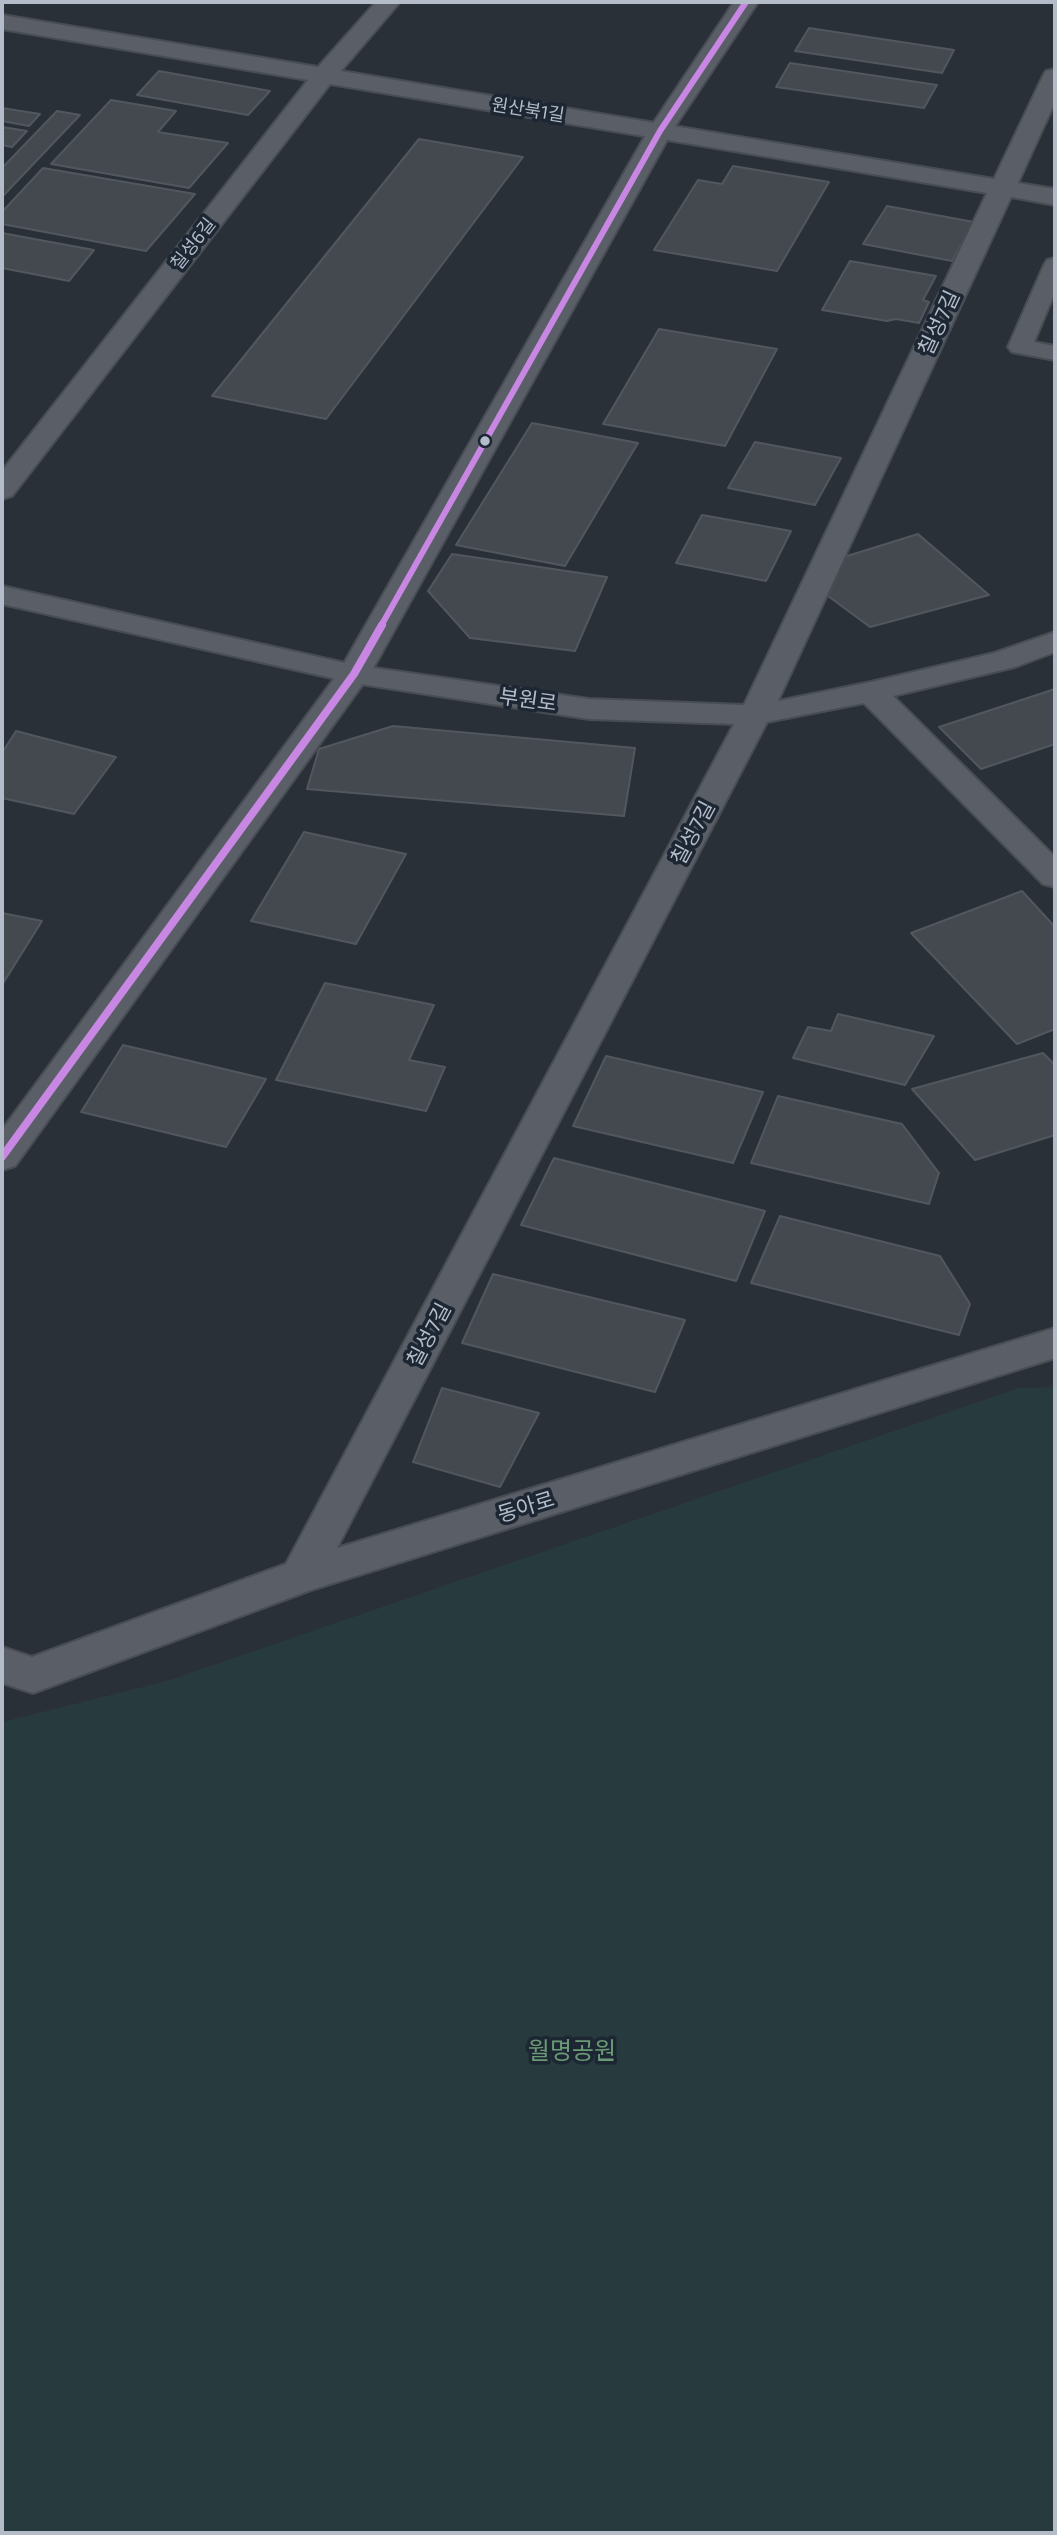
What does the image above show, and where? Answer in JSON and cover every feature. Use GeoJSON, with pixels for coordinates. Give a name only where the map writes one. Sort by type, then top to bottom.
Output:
{"type":"FeatureCollection","features":[{"type":"Feature","properties":{"kind":"street","name":"칠성6길"},"geometry":{"type":"LineString","coordinates":[[2,491],[323,76],[387,2]]}},
{"type":"Feature","properties":{"kind":"street"},"geometry":{"type":"LineString","coordinates":[[2,1157],[354,674],[660,131],[746,2]]}},
{"type":"Feature","properties":{"kind":"street","name":"원산북1길"},"geometry":{"type":"LineString","coordinates":[[2,22],[1055,197]]}},
{"type":"Feature","properties":{"kind":"street","name":"칠성7길"},"geometry":{"type":"LineString","coordinates":[[302,1576],[755,715],[1055,76]]}},
{"type":"Feature","properties":{"kind":"street","name":"부원로"},"geometry":{"type":"LineString","coordinates":[[2,595],[354,674],[589,709],[755,715],[871,692],[1004,660],[1055,641]]}},
{"type":"Feature","properties":{"kind":"street"},"geometry":{"type":"LineString","coordinates":[[871,692],[1055,876]]}},
{"type":"Feature","properties":{"kind":"street","name":"동아로"},"geometry":{"type":"LineString","coordinates":[[2,1665],[33,1675],[302,1576],[1055,1343]]}},
{"type":"Feature","properties":{"kind":"lane"},"geometry":{"type":"LineString","coordinates":[[1055,265],[1020,347],[1055,353]]}},
{"type":"Feature","properties":{"kind":"green space","name":"월명공원"},"geometry":{"type":"Polygon","coordinates":[[[1055,1387],[1055,2533],[2,2533],[2,1722],[167,1681],[1019,1388],[1055,1387]]]}},
{"type":"Feature","properties":{"kind":"building"},"geometry":{"type":"Polygon","coordinates":[[[809,28],[954,50],[942,73],[795,51],[809,28]]]}},
{"type":"Feature","properties":{"kind":"building"},"geometry":{"type":"Polygon","coordinates":[[[790,63],[937,85],[924,108],[776,87],[790,63]]]}},
{"type":"Feature","properties":{"kind":"building"},"geometry":{"type":"Polygon","coordinates":[[[159,71],[270,91],[248,115],[137,95],[159,71]]]}},
{"type":"Feature","properties":{"kind":"building"},"geometry":{"type":"Polygon","coordinates":[[[111,100],[176,111],[158,132],[228,143],[189,188],[51,164],[111,100]]]}},
{"type":"Feature","properties":{"kind":"building"},"geometry":{"type":"Polygon","coordinates":[[[2,108],[40,114],[29,126],[2,121],[2,108]]]}},
{"type":"Feature","properties":{"kind":"building"},"geometry":{"type":"Polygon","coordinates":[[[57,111],[80,115],[2,197],[2,168],[57,111]]]}},
{"type":"Feature","properties":{"kind":"building"},"geometry":{"type":"Polygon","coordinates":[[[2,127],[27,131],[12,147],[2,145],[2,127]]]}},
{"type":"Feature","properties":{"kind":"building"},"geometry":{"type":"Polygon","coordinates":[[[419,139],[523,157],[326,419],[212,396],[419,139]]]}},
{"type":"Feature","properties":{"kind":"building"},"geometry":{"type":"Polygon","coordinates":[[[733,166],[829,182],[777,271],[654,250],[698,180],[722,184],[733,166]]]}},
{"type":"Feature","properties":{"kind":"building"},"geometry":{"type":"Polygon","coordinates":[[[43,168],[195,194],[146,251],[2,224],[2,212],[43,168]]]}},
{"type":"Feature","properties":{"kind":"building"},"geometry":{"type":"Polygon","coordinates":[[[887,206],[974,222],[952,261],[863,244],[887,206]]]}},
{"type":"Feature","properties":{"kind":"building"},"geometry":{"type":"Polygon","coordinates":[[[2,233],[94,250],[69,281],[2,268],[2,233]]]}},
{"type":"Feature","properties":{"kind":"building"},"geometry":{"type":"Polygon","coordinates":[[[850,261],[936,276],[923,300],[929,302],[919,323],[896,319],[887,321],[822,310],[850,261]]]}},
{"type":"Feature","properties":{"kind":"building"},"geometry":{"type":"Polygon","coordinates":[[[659,329],[777,349],[725,446],[603,424],[659,329]]]}},
{"type":"Feature","properties":{"kind":"building"},"geometry":{"type":"Polygon","coordinates":[[[532,423],[638,443],[565,566],[456,545],[532,423]]]}},
{"type":"Feature","properties":{"kind":"building"},"geometry":{"type":"Polygon","coordinates":[[[755,442],[841,458],[815,505],[728,488],[755,442]]]}},
{"type":"Feature","properties":{"kind":"building"},"geometry":{"type":"Polygon","coordinates":[[[702,515],[791,531],[766,581],[676,563],[702,515]]]}},
{"type":"Feature","properties":{"kind":"building"},"geometry":{"type":"Polygon","coordinates":[[[918,534],[989,595],[870,627],[828,596],[844,557],[918,534]]]}},
{"type":"Feature","properties":{"kind":"building"},"geometry":{"type":"Polygon","coordinates":[[[452,554],[607,577],[575,651],[470,638],[428,591],[452,554]]]}},
{"type":"Feature","properties":{"kind":"building"},"geometry":{"type":"Polygon","coordinates":[[[1055,689],[1055,744],[981,769],[939,727],[1055,689]]]}},
{"type":"Feature","properties":{"kind":"building"},"geometry":{"type":"Polygon","coordinates":[[[393,726],[635,748],[624,816],[307,789],[319,749],[393,726]]]}},
{"type":"Feature","properties":{"kind":"building"},"geometry":{"type":"Polygon","coordinates":[[[16,731],[116,757],[74,814],[2,798],[2,753],[16,731]]]}},
{"type":"Feature","properties":{"kind":"building"},"geometry":{"type":"Polygon","coordinates":[[[304,832],[406,854],[356,944],[251,921],[304,832]]]}},
{"type":"Feature","properties":{"kind":"building"},"geometry":{"type":"Polygon","coordinates":[[[1022,891],[1055,927],[1055,1029],[1017,1044],[911,933],[1022,891]]]}},
{"type":"Feature","properties":{"kind":"building"},"geometry":{"type":"Polygon","coordinates":[[[2,913],[42,921],[2,985],[2,913]]]}},
{"type":"Feature","properties":{"kind":"building"},"geometry":{"type":"Polygon","coordinates":[[[325,983],[434,1005],[409,1060],[445,1067],[426,1111],[276,1080],[325,983]]]}},
{"type":"Feature","properties":{"kind":"building"},"geometry":{"type":"Polygon","coordinates":[[[838,1014],[934,1036],[905,1085],[793,1058],[808,1027],[831,1031],[838,1014]]]}},
{"type":"Feature","properties":{"kind":"building"},"geometry":{"type":"Polygon","coordinates":[[[123,1045],[266,1079],[226,1147],[81,1112],[123,1045]]]}},
{"type":"Feature","properties":{"kind":"building"},"geometry":{"type":"Polygon","coordinates":[[[1043,1053],[1055,1065],[1055,1135],[975,1160],[912,1089],[1043,1053]]]}},
{"type":"Feature","properties":{"kind":"building"},"geometry":{"type":"Polygon","coordinates":[[[606,1056],[763,1092],[733,1163],[573,1126],[606,1056]]]}},
{"type":"Feature","properties":{"kind":"building"},"geometry":{"type":"Polygon","coordinates":[[[778,1096],[902,1124],[939,1173],[929,1204],[751,1163],[778,1096]]]}},
{"type":"Feature","properties":{"kind":"building"},"geometry":{"type":"Polygon","coordinates":[[[554,1158],[765,1211],[736,1281],[521,1225],[554,1158]]]}},
{"type":"Feature","properties":{"kind":"building"},"geometry":{"type":"Polygon","coordinates":[[[780,1216],[940,1256],[970,1304],[959,1335],[751,1283],[780,1216]]]}},
{"type":"Feature","properties":{"kind":"building"},"geometry":{"type":"Polygon","coordinates":[[[493,1274],[685,1320],[655,1392],[462,1343],[493,1274]]]}},
{"type":"Feature","properties":{"kind":"building"},"geometry":{"type":"Polygon","coordinates":[[[442,1388],[539,1413],[500,1487],[413,1462],[442,1388]]]}},
{"type":"Feature","properties":{"kind":"transit line"},"geometry":{"type":"LineString","coordinates":[[2,1157],[354,674],[660,131],[746,2]]}}]}
